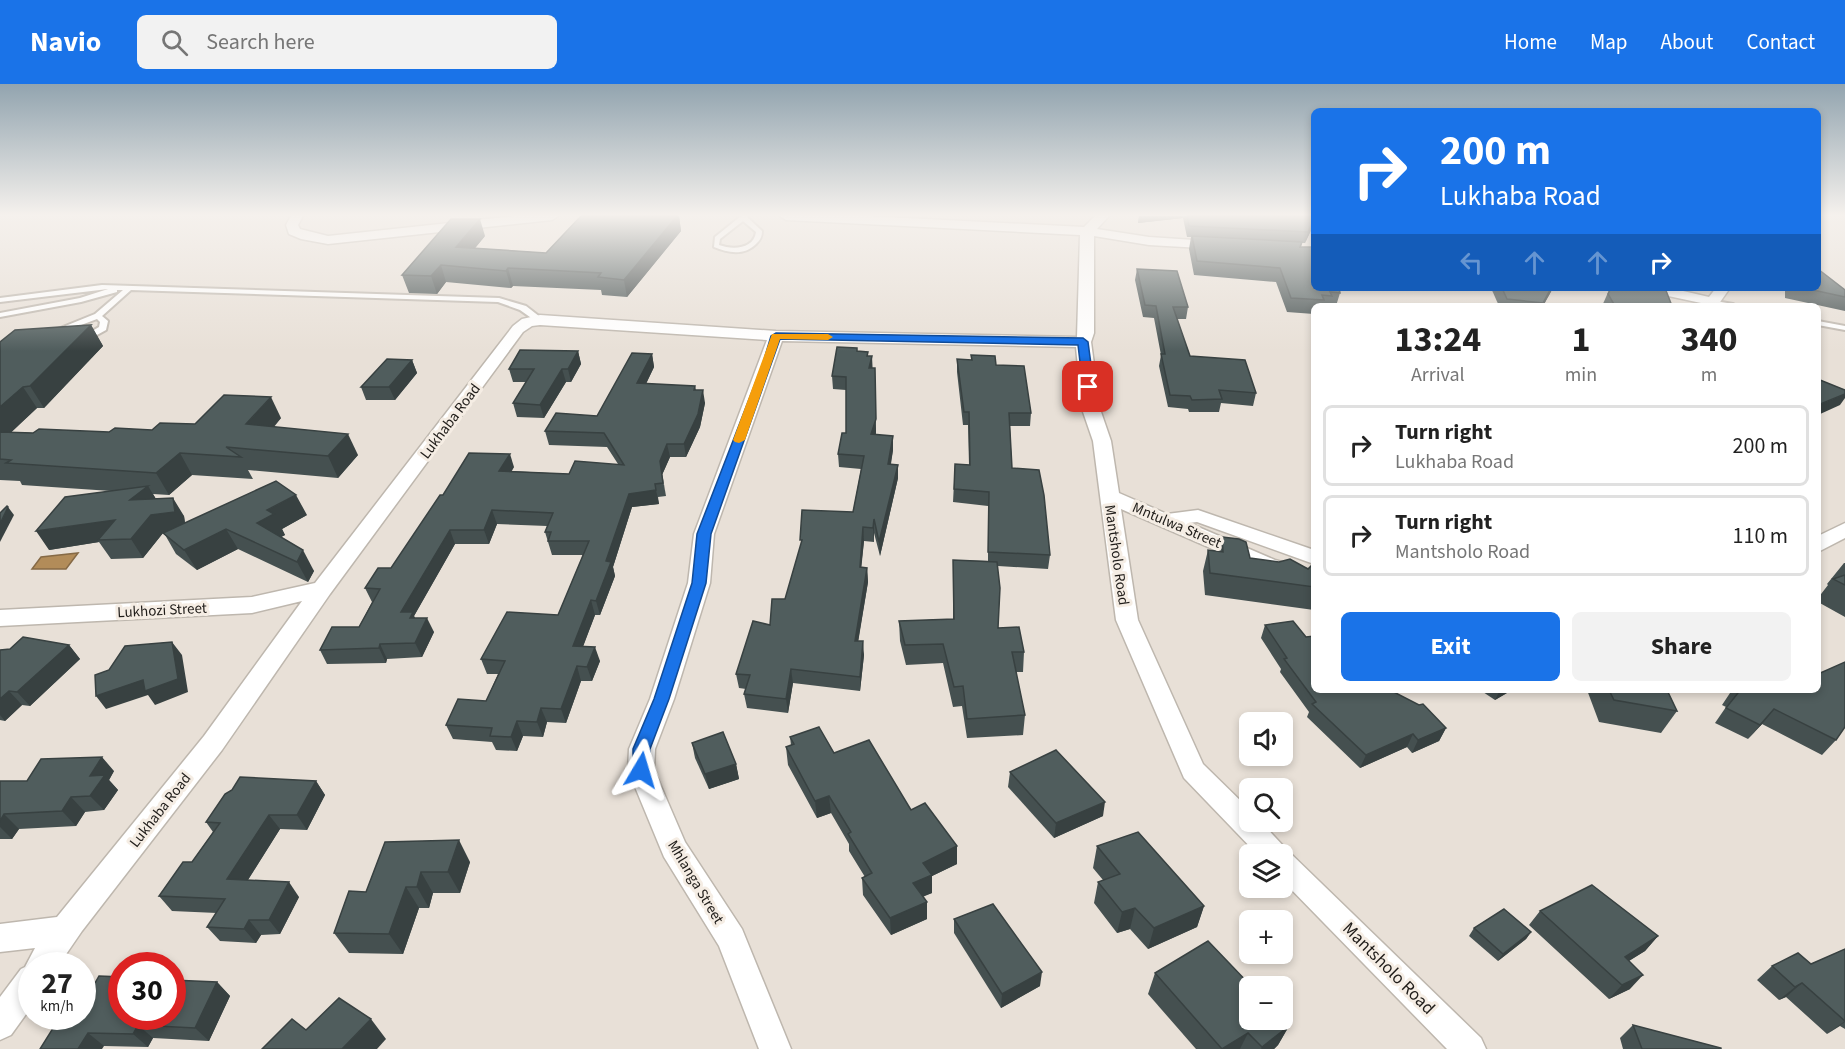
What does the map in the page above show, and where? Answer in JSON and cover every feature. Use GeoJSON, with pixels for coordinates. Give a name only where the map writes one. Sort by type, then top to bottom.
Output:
{"type":"FeatureCollection","features":[{"type":"Feature","properties":{"kind":"street","name":"Mantsholo Road"},"geometry":{"type":"LineString","coordinates":[[1087,261],[1086,333],[1083,342],[1091,410],[1102,441],[1127,620],[1193,771],[1265,844]]}},
{"type":"Feature","properties":{"kind":"street"},"geometry":{"type":"LineString","coordinates":[[1664,291],[1713,302],[1721,291]]}},
{"type":"Feature","properties":{"kind":"street"},"geometry":{"type":"LineString","coordinates":[[540,320],[776,336],[1083,342]]}},
{"type":"Feature","properties":{"kind":"street","name":"Lukhaba Road"},"geometry":{"type":"LineString","coordinates":[[50,952],[213,743],[322,589],[518,329],[527,322],[540,320]]}},
{"type":"Feature","properties":{"kind":"street","name":"Mhlanga Street"},"geometry":{"type":"LineString","coordinates":[[775,1049],[731,939],[674,849],[641,770],[641,760],[642,749],[662,699],[699,583],[704,534],[776,336]]}},
{"type":"Feature","properties":{"kind":"street","name":"Mntulwa Street"},"geometry":{"type":"LineString","coordinates":[[1108,496],[1268,565],[1311,577]]}},
{"type":"Feature","properties":{"kind":"street"},"geometry":{"type":"LineString","coordinates":[[1167,520],[1198,516],[1311,557]]}},
{"type":"Feature","properties":{"kind":"street"},"geometry":{"type":"LineString","coordinates":[[1821,528],[1845,516]]}},
{"type":"Feature","properties":{"kind":"street"},"geometry":{"type":"LineString","coordinates":[[1821,543],[1845,529]]}},
{"type":"Feature","properties":{"kind":"street","name":"Lukhozi Street"},"geometry":{"type":"LineString","coordinates":[[0,618],[252,605],[322,589]]}},
{"type":"Feature","properties":{"kind":"street","name":"Mantsholo Road"},"geometry":{"type":"LineString","coordinates":[[1293,872],[1470,1049]]}},
{"type":"Feature","properties":{"kind":"street"},"geometry":{"type":"LineString","coordinates":[[0,938],[66,930]]}},
{"type":"Feature","properties":{"kind":"street"},"geometry":{"type":"LineString","coordinates":[[0,1024],[18,999]]}},
{"type":"Feature","properties":{"kind":"lane"},"geometry":{"type":"LineString","coordinates":[[0,300],[102,287],[499,300],[523,308],[540,320]]}},
{"type":"Feature","properties":{"kind":"lane"},"geometry":{"type":"LineString","coordinates":[[0,315],[81,300],[128,287]]}},
{"type":"Feature","properties":{"kind":"lane"},"geometry":{"type":"LineString","coordinates":[[50,339],[56,332],[98,316],[128,287]]}},
{"type":"Feature","properties":{"kind":"lane"},"geometry":{"type":"LineString","coordinates":[[1713,302],[1718,303]]}},
{"type":"Feature","properties":{"kind":"lane"},"geometry":{"type":"LineString","coordinates":[[76,341],[88,338],[103,328],[104,321],[98,316]]}},
{"type":"Feature","properties":{"kind":"lane"},"geometry":{"type":"LineString","coordinates":[[1821,324],[1845,328]]}},
{"type":"Feature","properties":{"kind":"shaded area"},"geometry":{"type":"Polygon","coordinates":[[[78,553],[66,569],[32,569],[41,557],[78,553]]]}},
{"type":"Feature","properties":{"kind":"building"},"geometry":{"type":"Polygon","coordinates":[[[414,261],[640,261],[624,280],[598,277],[601,273],[508,268],[506,271],[441,265],[431,276],[402,275],[414,261]]]}},
{"type":"Feature","properties":{"kind":"building"},"geometry":{"type":"Polygon","coordinates":[[[1197,261],[1311,261],[1311,291],[1340,291],[1340,293],[1330,292],[1332,296],[1322,295],[1324,300],[1291,298],[1280,268],[1197,261]]]}},
{"type":"Feature","properties":{"kind":"building"},"geometry":{"type":"Polygon","coordinates":[[[1137,269],[1177,271],[1188,307],[1173,307],[1190,356],[1245,360],[1256,393],[1219,390],[1222,399],[1192,400],[1190,396],[1170,395],[1161,354],[1165,354],[1156,306],[1145,305],[1137,269]]]}},
{"type":"Feature","properties":{"kind":"building"},"geometry":{"type":"Polygon","coordinates":[[[1821,271],[1845,290],[1845,297],[1818,291],[1821,291],[1821,271]]]}},
{"type":"Feature","properties":{"kind":"building"},"geometry":{"type":"Polygon","coordinates":[[[1503,291],[1549,291],[1543,303],[1507,299],[1503,291]]]}},
{"type":"Feature","properties":{"kind":"building"},"geometry":{"type":"Polygon","coordinates":[[[1610,291],[1666,291],[1671,303],[1613,303],[1608,294],[1610,291]]]}},
{"type":"Feature","properties":{"kind":"building"},"geometry":{"type":"Polygon","coordinates":[[[91,325],[30,386],[23,387],[0,407],[0,342],[15,330],[91,325]]]}},
{"type":"Feature","properties":{"kind":"building"},"geometry":{"type":"Polygon","coordinates":[[[837,347],[857,348],[857,351],[868,352],[867,356],[872,356],[869,368],[875,368],[876,419],[871,434],[893,436],[888,464],[898,465],[879,542],[874,519],[873,528],[863,527],[860,567],[867,568],[855,641],[863,641],[860,677],[791,669],[786,699],[744,694],[750,675],[736,674],[753,621],[770,625],[772,599],[785,599],[802,540],[800,540],[802,510],[853,512],[864,456],[838,454],[842,433],[846,433],[846,377],[832,376],[837,347]]]}},
{"type":"Feature","properties":{"kind":"building"},"geometry":{"type":"Polygon","coordinates":[[[520,350],[578,351],[568,369],[562,369],[540,405],[513,403],[534,369],[509,369],[520,350]]]}},
{"type":"Feature","properties":{"kind":"building"},"geometry":{"type":"Polygon","coordinates":[[[632,353],[652,354],[637,383],[695,386],[694,390],[703,390],[698,414],[684,444],[667,444],[660,461],[663,483],[655,484],[656,490],[629,494],[606,561],[611,562],[596,601],[591,600],[573,646],[595,647],[587,667],[577,666],[561,709],[541,708],[537,722],[517,721],[511,737],[490,736],[492,728],[446,725],[458,699],[486,701],[505,661],[481,659],[507,612],[558,615],[589,541],[548,541],[551,532],[545,532],[553,513],[492,510],[484,530],[450,530],[401,612],[413,612],[410,618],[427,618],[415,643],[380,644],[379,648],[320,650],[332,627],[359,627],[380,589],[365,588],[378,568],[391,568],[440,495],[443,495],[469,453],[510,454],[499,471],[569,474],[575,461],[624,465],[604,433],[545,431],[556,413],[597,416],[632,353]]]}},
{"type":"Feature","properties":{"kind":"building"},"geometry":{"type":"Polygon","coordinates":[[[971,355],[995,356],[996,365],[1024,366],[1031,413],[1009,413],[1012,468],[1039,470],[1050,555],[988,552],[989,492],[954,489],[955,464],[970,465],[969,412],[964,412],[957,359],[972,360],[971,355]]]}},
{"type":"Feature","properties":{"kind":"building"},"geometry":{"type":"Polygon","coordinates":[[[387,359],[412,360],[389,387],[361,387],[387,359]]]}},
{"type":"Feature","properties":{"kind":"building"},"geometry":{"type":"Polygon","coordinates":[[[1821,380],[1845,390],[1845,394],[1821,404],[1821,380]]]}},
{"type":"Feature","properties":{"kind":"building"},"geometry":{"type":"Polygon","coordinates":[[[224,395],[271,397],[246,424],[348,434],[328,456],[226,447],[241,457],[180,453],[156,473],[6,463],[11,460],[0,459],[0,432],[33,433],[39,429],[109,432],[115,428],[152,430],[160,423],[195,424],[224,395]]]}},
{"type":"Feature","properties":{"kind":"building"},"geometry":{"type":"Polygon","coordinates":[[[276,481],[296,495],[267,510],[274,514],[257,523],[303,550],[297,562],[226,529],[184,550],[163,533],[276,481]]]}},
{"type":"Feature","properties":{"kind":"building"},"geometry":{"type":"Polygon","coordinates":[[[148,486],[130,500],[173,498],[175,512],[151,515],[131,539],[98,540],[115,520],[36,531],[65,497],[148,486]]]}},
{"type":"Feature","properties":{"kind":"building"},"geometry":{"type":"Polygon","coordinates":[[[8,507],[0,524],[0,513],[8,507]]]}},
{"type":"Feature","properties":{"kind":"building"},"geometry":{"type":"Polygon","coordinates":[[[1222,537],[1239,539],[1246,542],[1250,558],[1279,562],[1290,559],[1308,569],[1311,566],[1311,587],[1210,573],[1208,550],[1223,552],[1222,537]]]}},
{"type":"Feature","properties":{"kind":"building"},"geometry":{"type":"Polygon","coordinates":[[[953,560],[997,562],[1000,588],[998,628],[1019,627],[1024,652],[1012,652],[1025,715],[967,719],[963,686],[954,687],[943,644],[905,645],[899,621],[954,619],[953,560]]]}},
{"type":"Feature","properties":{"kind":"building"},"geometry":{"type":"Polygon","coordinates":[[[1845,575],[1845,585],[1833,579],[1845,575]]]}},
{"type":"Feature","properties":{"kind":"building"},"geometry":{"type":"Polygon","coordinates":[[[1293,621],[1306,637],[1311,636],[1311,693],[1396,693],[1419,705],[1423,704],[1446,728],[1418,740],[1413,734],[1366,755],[1312,704],[1316,702],[1284,659],[1287,658],[1265,625],[1293,621]]]}},
{"type":"Feature","properties":{"kind":"building"},"geometry":{"type":"Polygon","coordinates":[[[23,637],[69,645],[17,692],[9,691],[0,699],[0,650],[10,649],[23,637]]]}},
{"type":"Feature","properties":{"kind":"building"},"geometry":{"type":"Polygon","coordinates":[[[172,642],[178,679],[145,691],[143,680],[96,696],[95,675],[109,670],[125,646],[172,642]]]}},
{"type":"Feature","properties":{"kind":"building"},"geometry":{"type":"Polygon","coordinates":[[[1845,662],[1845,727],[1836,740],[1774,709],[1760,725],[1726,708],[1738,693],[1821,693],[1821,673],[1845,662]]]}},
{"type":"Feature","properties":{"kind":"building"},"geometry":{"type":"Polygon","coordinates":[[[1610,693],[1668,693],[1677,711],[1614,700],[1610,693]]]}},
{"type":"Feature","properties":{"kind":"building"},"geometry":{"type":"Polygon","coordinates":[[[819,727],[834,753],[869,740],[911,810],[925,803],[957,846],[923,863],[932,875],[913,883],[927,902],[890,918],[862,878],[872,873],[848,834],[851,832],[829,796],[815,801],[786,747],[794,744],[790,737],[819,727]]]}},
{"type":"Feature","properties":{"kind":"building"},"geometry":{"type":"Polygon","coordinates":[[[723,732],[736,764],[705,774],[692,743],[723,732]]]}},
{"type":"Feature","properties":{"kind":"building"},"geometry":{"type":"Polygon","coordinates":[[[1056,750],[1105,802],[1056,823],[1010,772],[1056,750]]]}},
{"type":"Feature","properties":{"kind":"building"},"geometry":{"type":"Polygon","coordinates":[[[102,757],[90,776],[105,775],[90,796],[71,797],[62,811],[4,814],[0,821],[0,781],[27,781],[41,759],[102,757]]]}},
{"type":"Feature","properties":{"kind":"building"},"geometry":{"type":"Polygon","coordinates":[[[240,777],[316,781],[297,815],[269,815],[227,879],[289,882],[269,920],[249,920],[244,929],[207,927],[225,899],[159,896],[183,862],[192,862],[220,823],[206,822],[240,777]]]}},
{"type":"Feature","properties":{"kind":"building"},"geometry":{"type":"Polygon","coordinates":[[[1138,832],[1204,906],[1154,928],[1135,908],[1122,912],[1098,882],[1120,874],[1097,846],[1138,832]]]}},
{"type":"Feature","properties":{"kind":"building"},"geometry":{"type":"Polygon","coordinates":[[[459,840],[448,872],[421,872],[417,887],[406,887],[389,934],[334,933],[349,891],[366,892],[385,842],[459,840]]]}},
{"type":"Feature","properties":{"kind":"building"},"geometry":{"type":"Polygon","coordinates":[[[1592,885],[1658,936],[1625,957],[1643,975],[1622,985],[1540,911],[1592,885]]]}},
{"type":"Feature","properties":{"kind":"building"},"geometry":{"type":"Polygon","coordinates":[[[993,904],[1042,972],[1002,994],[954,919],[993,904]]]}},
{"type":"Feature","properties":{"kind":"building"},"geometry":{"type":"Polygon","coordinates":[[[1504,909],[1531,932],[1503,954],[1474,928],[1504,909]]]}},
{"type":"Feature","properties":{"kind":"building"},"geometry":{"type":"Polygon","coordinates":[[[1208,941],[1241,976],[1239,976],[1239,1030],[1284,1030],[1262,1047],[1248,1033],[1222,1049],[1155,973],[1208,941]]]}},
{"type":"Feature","properties":{"kind":"building"},"geometry":{"type":"Polygon","coordinates":[[[1845,949],[1845,1021],[1802,983],[1795,987],[1772,966],[1798,953],[1811,964],[1845,949]]]}},
{"type":"Feature","properties":{"kind":"building"},"geometry":{"type":"Polygon","coordinates":[[[99,976],[108,976],[108,1030],[135,1030],[133,1034],[88,1033],[78,1049],[40,1049],[52,1030],[96,1030],[96,981],[99,976]]]}},
{"type":"Feature","properties":{"kind":"building"},"geometry":{"type":"Polygon","coordinates":[[[186,981],[217,982],[195,1028],[186,1028],[186,981]]]}},
{"type":"Feature","properties":{"kind":"building"},"geometry":{"type":"Polygon","coordinates":[[[339,998],[371,1019],[342,1049],[262,1049],[292,1019],[306,1030],[339,998]]]}},
{"type":"Feature","properties":{"kind":"building"},"geometry":{"type":"Polygon","coordinates":[[[1633,1025],[1721,1048],[1721,1049],[1642,1049],[1633,1025]]]}},
{"type":"Feature","properties":{"kind":"slow traffic"},"geometry":{"type":"LineString","coordinates":[[739,440],[776,336],[828,337]]}},
{"type":"Feature","properties":{"kind":"route"},"geometry":{"type":"LineString","coordinates":[[641,770],[642,749],[662,699],[699,583],[704,534],[776,336],[1083,342],[1088,387]]}}]}
